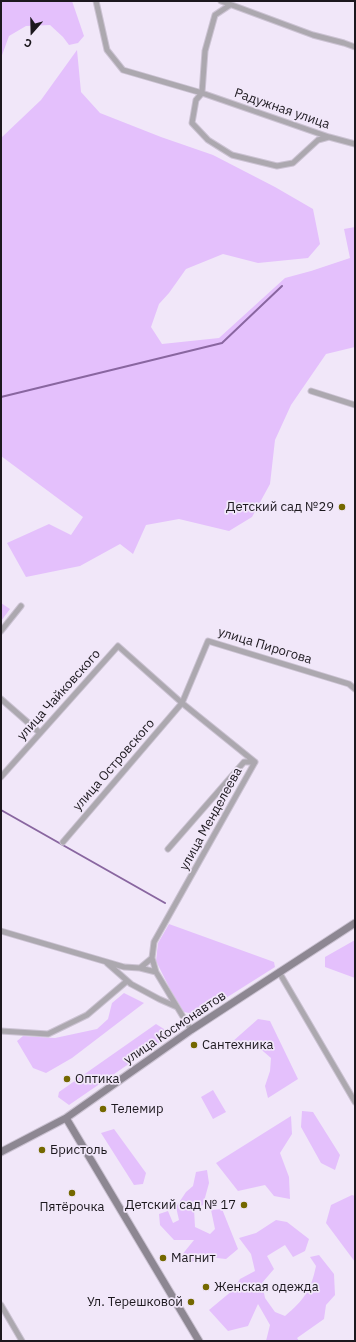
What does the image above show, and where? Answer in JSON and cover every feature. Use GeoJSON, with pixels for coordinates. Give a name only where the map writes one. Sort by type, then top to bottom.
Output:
{"type":"FeatureCollection","features":[{"type":"Feature","properties":{"kind":"street","name":"Радужная улица"},"geometry":{"type":"LineString","coordinates":[[96,1],[107,50],[123,70],[202,93],[329,137],[355,144]]}},
{"type":"Feature","properties":{"kind":"street"},"geometry":{"type":"LineString","coordinates":[[221,1],[313,35],[344,43],[355,48]]}},
{"type":"Feature","properties":{"kind":"street"},"geometry":{"type":"LineString","coordinates":[[230,5],[215,15],[205,51],[202,93],[196,100],[192,123],[208,140],[232,155],[277,166],[293,163],[318,140],[329,137]]}},
{"type":"Feature","properties":{"kind":"street"},"geometry":{"type":"LineString","coordinates":[[311,391],[355,405]]}},
{"type":"Feature","properties":{"kind":"street"},"geometry":{"type":"LineString","coordinates":[[1,631],[21,606]]}},
{"type":"Feature","properties":{"kind":"street","name":"улица Пирогова"},"geometry":{"type":"LineString","coordinates":[[182,703],[208,641],[349,684],[355,689]]}},
{"type":"Feature","properties":{"kind":"street","name":"улица Чайковского"},"geometry":{"type":"LineString","coordinates":[[1,777],[118,646],[182,703]]}},
{"type":"Feature","properties":{"kind":"street"},"geometry":{"type":"LineString","coordinates":[[1,699],[40,733]]}},
{"type":"Feature","properties":{"kind":"street"},"geometry":{"type":"LineString","coordinates":[[182,703],[255,762]]}},
{"type":"Feature","properties":{"kind":"street","name":"улица Островского"},"geometry":{"type":"LineString","coordinates":[[62,842],[182,703]]}},
{"type":"Feature","properties":{"kind":"street","name":"улица Менделеева"},"geometry":{"type":"LineString","coordinates":[[168,849],[244,762],[255,762],[154,942],[152,958],[156,972],[191,1030]]}},
{"type":"Feature","properties":{"kind":"street","name":"улица Космонавтов"},"geometry":{"type":"LineString","coordinates":[[1,1152],[66,1118],[191,1030],[355,923]]}},
{"type":"Feature","properties":{"kind":"street"},"geometry":{"type":"LineString","coordinates":[[1,931],[124,967],[140,968],[156,972]]}},
{"type":"Feature","properties":{"kind":"street"},"geometry":{"type":"LineString","coordinates":[[140,968],[152,958]]}},
{"type":"Feature","properties":{"kind":"street"},"geometry":{"type":"LineString","coordinates":[[104,961],[127,981],[158,999],[177,1007]]}},
{"type":"Feature","properties":{"kind":"street"},"geometry":{"type":"LineString","coordinates":[[279,972],[355,1102]]}},
{"type":"Feature","properties":{"kind":"street"},"geometry":{"type":"LineString","coordinates":[[3,1031],[48,1034],[87,1014],[127,981]]}},
{"type":"Feature","properties":{"kind":"street"},"geometry":{"type":"LineString","coordinates":[[66,1118],[199,1341]]}},
{"type":"Feature","properties":{"kind":"street"},"geometry":{"type":"LineString","coordinates":[[1,1305],[22,1341]]}},
{"type":"Feature","properties":{"kind":"shaded area"},"geometry":{"type":"Polygon","coordinates":[[[1,1],[72,1],[84,36],[78,43],[69,45],[50,25],[26,26],[9,36],[1,58],[1,1]]]}},
{"type":"Feature","properties":{"kind":"shaded area"},"geometry":{"type":"Polygon","coordinates":[[[77,50],[81,92],[100,113],[161,137],[213,155],[275,187],[313,209],[320,244],[308,258],[258,263],[223,254],[186,269],[159,304],[151,327],[162,344],[219,338],[285,278],[350,258],[344,229],[355,227],[355,347],[326,354],[291,405],[275,440],[270,484],[252,517],[229,531],[179,519],[146,525],[133,554],[120,544],[80,566],[26,577],[7,543],[49,524],[71,535],[83,517],[1,456],[1,138],[41,100],[77,50]]]}},
{"type":"Feature","properties":{"kind":"shaded area"},"geometry":{"type":"Polygon","coordinates":[[[1,603],[10,609],[1,621],[1,603]]]}},
{"type":"Feature","properties":{"kind":"shaded area"},"geometry":{"type":"Polygon","coordinates":[[[169,924],[274,962],[275,967],[199,1015],[184,1012],[170,989],[156,961],[158,943],[169,924]]]}},
{"type":"Feature","properties":{"kind":"shaded area"},"geometry":{"type":"Polygon","coordinates":[[[355,940],[355,978],[325,967],[325,957],[355,940]]]}},
{"type":"Feature","properties":{"kind":"shaded area"},"geometry":{"type":"Polygon","coordinates":[[[124,993],[144,1003],[72,1058],[46,1073],[33,1068],[17,1041],[23,1036],[55,1038],[97,1029],[108,1019],[112,1003],[124,993]]]}},
{"type":"Feature","properties":{"kind":"shaded area"},"geometry":{"type":"Polygon","coordinates":[[[258,1019],[270,1021],[298,1079],[268,1098],[265,1086],[270,1071],[271,1058],[257,1046],[242,1045],[239,1048],[232,1042],[258,1019]]]}},
{"type":"Feature","properties":{"kind":"shaded area"},"geometry":{"type":"Polygon","coordinates":[[[156,1024],[164,1029],[168,1037],[69,1105],[58,1097],[59,1092],[156,1024]]]}},
{"type":"Feature","properties":{"kind":"shaded area"},"geometry":{"type":"Polygon","coordinates":[[[213,1090],[226,1112],[213,1119],[201,1097],[213,1090]]]}},
{"type":"Feature","properties":{"kind":"shaded area"},"geometry":{"type":"Polygon","coordinates":[[[302,1111],[313,1112],[340,1155],[335,1170],[321,1163],[301,1127],[302,1111]]]}},
{"type":"Feature","properties":{"kind":"shaded area"},"geometry":{"type":"Polygon","coordinates":[[[291,1116],[292,1134],[280,1153],[289,1177],[290,1199],[274,1196],[265,1185],[238,1191],[216,1163],[291,1116]]]}},
{"type":"Feature","properties":{"kind":"shaded area"},"geometry":{"type":"Polygon","coordinates":[[[114,1129],[146,1173],[143,1184],[134,1185],[101,1133],[114,1129]]]}},
{"type":"Feature","properties":{"kind":"shaded area"},"geometry":{"type":"Polygon","coordinates":[[[207,1170],[209,1183],[203,1205],[194,1209],[195,1227],[210,1234],[215,1229],[211,1210],[222,1209],[238,1249],[226,1259],[208,1257],[187,1263],[181,1256],[194,1240],[174,1240],[160,1225],[159,1214],[168,1211],[173,1223],[179,1220],[176,1207],[186,1192],[193,1186],[196,1172],[207,1170]]]}},
{"type":"Feature","properties":{"kind":"shaded area"},"geometry":{"type":"Polygon","coordinates":[[[352,1195],[355,1196],[355,1262],[326,1223],[331,1205],[352,1195]]]}},
{"type":"Feature","properties":{"kind":"shaded area"},"geometry":{"type":"Polygon","coordinates":[[[276,1220],[287,1222],[309,1239],[305,1251],[293,1257],[285,1245],[267,1256],[274,1269],[262,1283],[265,1298],[275,1312],[285,1316],[306,1294],[312,1282],[316,1266],[310,1257],[319,1255],[334,1274],[335,1295],[326,1305],[324,1319],[297,1338],[299,1341],[266,1341],[270,1325],[258,1304],[248,1326],[228,1331],[209,1310],[233,1290],[240,1279],[255,1271],[251,1254],[239,1238],[256,1233],[276,1220]]]}},
{"type":"Feature","properties":{"kind":"waterway"},"geometry":{"type":"LineString","coordinates":[[1,397],[222,343],[282,286]]}},
{"type":"Feature","properties":{"kind":"waterway"},"geometry":{"type":"LineString","coordinates":[[1,810],[165,903]]}},
{"type":"Feature","properties":{"kind":"place","name":"Детский сад №29"},"geometry":{"type":"Point","coordinates":[342,507]}},
{"type":"Feature","properties":{"kind":"place","name":"Сантехника"},"geometry":{"type":"Point","coordinates":[194,1045]}},
{"type":"Feature","properties":{"kind":"place","name":"Оптика"},"geometry":{"type":"Point","coordinates":[67,1079]}},
{"type":"Feature","properties":{"kind":"place","name":"Телемир"},"geometry":{"type":"Point","coordinates":[103,1109]}},
{"type":"Feature","properties":{"kind":"place","name":"Бристоль"},"geometry":{"type":"Point","coordinates":[42,1150]}},
{"type":"Feature","properties":{"kind":"place","name":"Пятёрочка"},"geometry":{"type":"Point","coordinates":[72,1193]}},
{"type":"Feature","properties":{"kind":"place","name":"Детский сад № 17"},"geometry":{"type":"Point","coordinates":[244,1205]}},
{"type":"Feature","properties":{"kind":"place","name":"Магнит"},"geometry":{"type":"Point","coordinates":[163,1258]}},
{"type":"Feature","properties":{"kind":"place","name":"Женская одежда"},"geometry":{"type":"Point","coordinates":[206,1287]}},
{"type":"Feature","properties":{"kind":"place","name":"Ул. Терешковой"},"geometry":{"type":"Point","coordinates":[191,1302]}}]}
